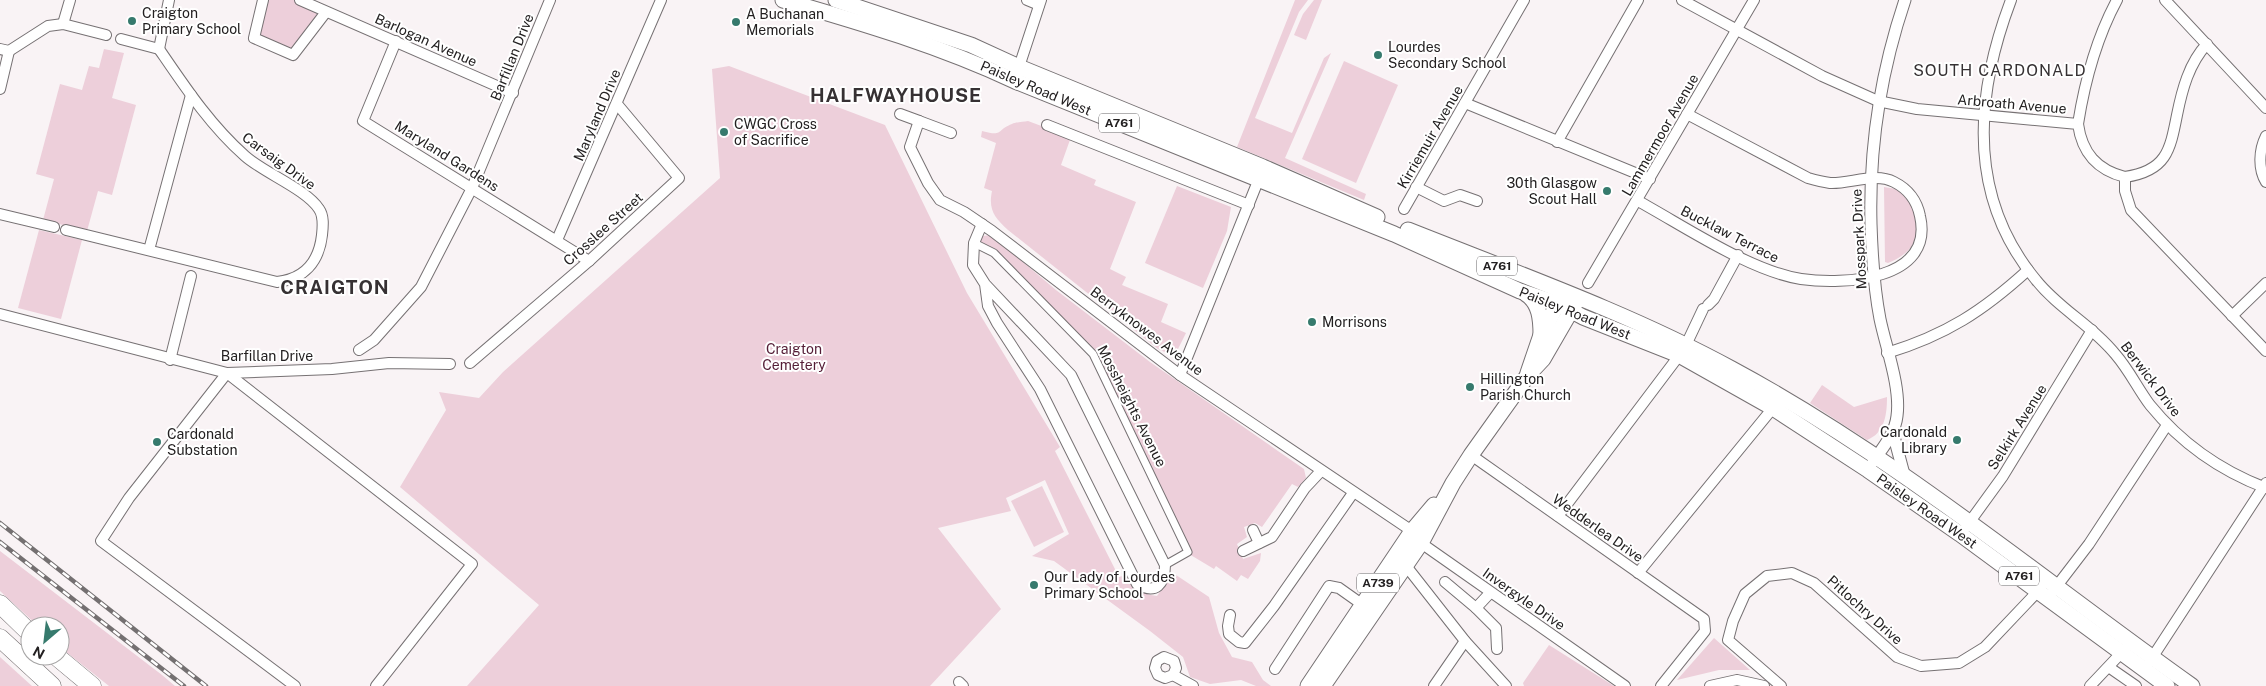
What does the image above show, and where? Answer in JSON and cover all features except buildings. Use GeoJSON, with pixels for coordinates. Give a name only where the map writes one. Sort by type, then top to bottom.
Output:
{"type":"FeatureCollection","features":[{"type":"Feature","properties":{"kind":"highway"},"geometry":{"type":"LineString","coordinates":[[0,604],[20,623]]}},
{"type":"Feature","properties":{"kind":"highway"},"geometry":{"type":"LineString","coordinates":[[0,638],[52,686]]}},
{"type":"Feature","properties":{"kind":"highway"},"geometry":{"type":"LineString","coordinates":[[68,666],[92,686]]}},
{"type":"Feature","properties":{"kind":"main road","name":"Paisley Road West"},"geometry":{"type":"LineString","coordinates":[[836,0],[940,33],[1017,74],[1258,181],[1429,244],[1448,246],[1457,256],[1550,295],[1567,306]]}},
{"type":"Feature","properties":{"kind":"main road","name":"Paisley Road West"},"geometry":{"type":"LineString","coordinates":[[789,1],[809,4],[1017,74],[1263,167],[1429,244],[1520,291],[1567,306],[1682,350],[1876,457],[1906,478],[1965,528],[2148,664],[2192,686]]}},
{"type":"Feature","properties":{"kind":"main road"},"geometry":{"type":"LineString","coordinates":[[1520,291],[1531,297],[1536,306],[1542,335]]}},
{"type":"Feature","properties":{"kind":"main road","name":"A739"},"geometry":{"type":"LineString","coordinates":[[1528,375],[1542,335],[1567,306]]}},
{"type":"Feature","properties":{"kind":"main road","name":"A739"},"geometry":{"type":"LineString","coordinates":[[1323,686],[1400,560],[1528,375],[1543,360],[1567,306]]}},
{"type":"Feature","properties":{"kind":"main road","name":"Paisley Road West"},"geometry":{"type":"LineString","coordinates":[[1777,403],[1868,470],[1965,528]]}},
{"type":"Feature","properties":{"kind":"main road","name":"A739"},"geometry":{"type":"LineString","coordinates":[[1308,686],[1363,605],[1400,560]]}},
{"type":"Feature","properties":{"kind":"main road","name":"Paisley Road West"},"geometry":{"type":"LineString","coordinates":[[2148,664],[2167,686]]}},
{"type":"Feature","properties":{"kind":"street"},"geometry":{"type":"LineString","coordinates":[[63,24],[70,0]]}},
{"type":"Feature","properties":{"kind":"street"},"geometry":{"type":"LineString","coordinates":[[121,39],[159,49],[169,0]]}},
{"type":"Feature","properties":{"kind":"street"},"geometry":{"type":"LineString","coordinates":[[263,0],[254,38],[293,55],[326,12]]}},
{"type":"Feature","properties":{"kind":"street","name":"Barlogan Avenue"},"geometry":{"type":"LineString","coordinates":[[300,0],[513,93]]}},
{"type":"Feature","properties":{"kind":"street","name":"Barfillan Drive"},"geometry":{"type":"LineString","coordinates":[[359,350],[374,340],[421,288],[472,188],[550,0]]}},
{"type":"Feature","properties":{"kind":"street","name":"Maryland Drive"},"geometry":{"type":"LineString","coordinates":[[557,240],[661,0]]}},
{"type":"Feature","properties":{"kind":"street"},"geometry":{"type":"LineString","coordinates":[[1017,74],[1040,3],[1027,0]]}},
{"type":"Feature","properties":{"kind":"street","name":"Kirriemuir Avenue"},"geometry":{"type":"LineString","coordinates":[[1404,209],[1524,0]]}},
{"type":"Feature","properties":{"kind":"street"},"geometry":{"type":"LineString","coordinates":[[1558,142],[1638,0]]}},
{"type":"Feature","properties":{"kind":"street","name":"Arbroath Avenue"},"geometry":{"type":"LineString","coordinates":[[1682,0],[1842,86],[1878,101],[1917,109],[2078,124],[2082,143],[2094,162],[2103,169],[2125,177]]}},
{"type":"Feature","properties":{"kind":"street","name":"Lammermoor Avenue"},"geometry":{"type":"LineString","coordinates":[[1588,283],[1638,201],[1754,0]]}},
{"type":"Feature","properties":{"kind":"street","name":"Mosspark Drive"},"geometry":{"type":"LineString","coordinates":[[1868,470],[1893,433],[1898,403],[1874,277],[1870,178],[1878,101],[1888,56],[1905,0]]}},
{"type":"Feature","properties":{"kind":"street","name":"Berwick Drive"},"geometry":{"type":"LineString","coordinates":[[2011,0],[1987,80],[1984,115],[1984,163],[1993,202],[2012,246],[2028,270],[2062,307],[2092,330],[2116,354],[2149,403],[2167,424],[2193,448],[2217,464],[2265,486]]}},
{"type":"Feature","properties":{"kind":"street"},"geometry":{"type":"LineString","coordinates":[[2078,124],[2090,66],[2100,36],[2117,0]]}},
{"type":"Feature","properties":{"kind":"street"},"geometry":{"type":"LineString","coordinates":[[2166,0],[2266,108]]}},
{"type":"Feature","properties":{"kind":"street"},"geometry":{"type":"LineString","coordinates":[[0,89],[5,50],[48,26],[63,24],[106,35]]}},
{"type":"Feature","properties":{"kind":"street","name":"Maryland Gardens"},"geometry":{"type":"LineString","coordinates":[[396,41],[363,121],[589,261]]}},
{"type":"Feature","properties":{"kind":"street"},"geometry":{"type":"LineString","coordinates":[[2207,44],[2190,70],[2180,100],[2174,138],[2166,155],[2148,171],[2125,177],[2125,190],[2131,210],[2266,350]]}},
{"type":"Feature","properties":{"kind":"street","name":"Carsaig Drive"},"geometry":{"type":"LineString","coordinates":[[66,230],[277,282],[289,280],[308,270],[314,263],[321,243],[323,223],[319,208],[247,158],[223,136],[159,49]]}},
{"type":"Feature","properties":{"kind":"street"},"geometry":{"type":"LineString","coordinates":[[149,250],[191,95]]}},
{"type":"Feature","properties":{"kind":"street"},"geometry":{"type":"LineString","coordinates":[[1465,103],[1650,179]]}},
{"type":"Feature","properties":{"kind":"street","name":"Crosslee Street"},"geometry":{"type":"LineString","coordinates":[[470,363],[589,261],[679,178],[617,104]]}},
{"type":"Feature","properties":{"kind":"street"},"geometry":{"type":"LineString","coordinates":[[900,114],[951,133]]}},
{"type":"Feature","properties":{"kind":"street","name":"Bucklaw Terrace"},"geometry":{"type":"LineString","coordinates":[[1638,201],[1738,256],[1766,269],[1801,279],[1841,280],[1874,277],[1901,266],[1918,245],[1922,233],[1922,221],[1914,199],[1904,189],[1886,179],[1870,178],[1830,183],[1808,178],[1687,114]]}},
{"type":"Feature","properties":{"kind":"street","name":"Berryknowes Avenue"},"geometry":{"type":"LineString","coordinates":[[919,121],[910,147],[928,183],[940,200],[982,224],[1180,375],[1416,537]]}},
{"type":"Feature","properties":{"kind":"street","name":"Paisley Road West"},"geometry":{"type":"LineString","coordinates":[[1047,125],[1249,205]]}},
{"type":"Feature","properties":{"kind":"street"},"geometry":{"type":"LineString","coordinates":[[2266,136],[2261,148],[2261,164],[2266,182]]}},
{"type":"Feature","properties":{"kind":"street"},"geometry":{"type":"LineString","coordinates":[[1180,375],[1258,181]]}},
{"type":"Feature","properties":{"kind":"street"},"geometry":{"type":"LineString","coordinates":[[1416,187],[1444,201],[1460,195],[1477,202]]}},
{"type":"Feature","properties":{"kind":"street"},"geometry":{"type":"LineString","coordinates":[[0,214],[54,227]]}},
{"type":"Feature","properties":{"kind":"street"},"geometry":{"type":"LineString","coordinates":[[982,224],[974,243],[974,265],[985,284],[1071,375],[1165,565],[1164,577],[1156,588],[1150,589],[1137,584],[1040,389],[988,306],[985,284]]}},
{"type":"Feature","properties":{"kind":"street","name":"Mossheights Avenue"},"geometry":{"type":"LineString","coordinates":[[974,243],[994,253],[1093,354],[1188,552],[1165,565]]}},
{"type":"Feature","properties":{"kind":"street"},"geometry":{"type":"LineString","coordinates":[[1558,516],[1682,350],[1738,256]]}},
{"type":"Feature","properties":{"kind":"street"},"geometry":{"type":"LineString","coordinates":[[1887,353],[1937,336],[1962,323],[1987,307],[2028,270]]}},
{"type":"Feature","properties":{"kind":"street"},"geometry":{"type":"LineString","coordinates":[[170,360],[191,276]]}},
{"type":"Feature","properties":{"kind":"street"},"geometry":{"type":"LineString","coordinates":[[2232,316],[2266,283]]}},
{"type":"Feature","properties":{"kind":"street","name":"Barfillan Drive"},"geometry":{"type":"LineString","coordinates":[[0,314],[170,360],[226,373],[332,369],[389,363],[450,364]]}},
{"type":"Feature","properties":{"kind":"street","name":"Selkirk Avenue"},"geometry":{"type":"LineString","coordinates":[[1965,528],[2003,476],[2092,330]]}},
{"type":"Feature","properties":{"kind":"street"},"geometry":{"type":"LineString","coordinates":[[294,686],[101,541],[128,498],[226,373],[472,564],[376,686]]}},
{"type":"Feature","properties":{"kind":"street"},"geometry":{"type":"LineString","coordinates":[[1638,572],[1777,403]]}},
{"type":"Feature","properties":{"kind":"street","name":"Pitlochry Drive"},"geometry":{"type":"LineString","coordinates":[[1781,686],[1728,640],[1733,621],[1746,594],[1767,576],[1792,573],[1814,583],[1897,657],[1921,666],[1959,663],[1985,648],[2048,589],[2089,544],[2167,424]]}},
{"type":"Feature","properties":{"kind":"street"},"geometry":{"type":"LineString","coordinates":[[1893,433],[1906,478]]}},
{"type":"Feature","properties":{"kind":"street","name":"Wedderlea Drive"},"geometry":{"type":"LineString","coordinates":[[1471,455],[1704,619],[1705,631],[1661,686]]}},
{"type":"Feature","properties":{"kind":"street"},"geometry":{"type":"LineString","coordinates":[[1242,550],[1272,537],[1305,488],[1321,471]]}},
{"type":"Feature","properties":{"kind":"street"},"geometry":{"type":"LineString","coordinates":[[2148,664],[2265,486]]}},
{"type":"Feature","properties":{"kind":"street"},"geometry":{"type":"LineString","coordinates":[[1230,615],[1229,634],[1239,642],[1245,643],[1274,606],[1353,493]]}},
{"type":"Feature","properties":{"kind":"street"},"geometry":{"type":"LineString","coordinates":[[1253,530],[1259,544]]}},
{"type":"Feature","properties":{"kind":"street","name":"Invergyle Drive"},"geometry":{"type":"LineString","coordinates":[[1416,537],[1490,593],[1625,686]]}},
{"type":"Feature","properties":{"kind":"street"},"geometry":{"type":"LineString","coordinates":[[1400,560],[1464,641],[1506,686]]}},
{"type":"Feature","properties":{"kind":"street"},"geometry":{"type":"LineString","coordinates":[[1445,582],[1496,628],[1497,649]]}},
{"type":"Feature","properties":{"kind":"street"},"geometry":{"type":"LineString","coordinates":[[1275,669],[1329,586],[1339,588],[1363,605]]}},
{"type":"Feature","properties":{"kind":"street"},"geometry":{"type":"LineString","coordinates":[[1476,608],[1490,593]]}},
{"type":"Feature","properties":{"kind":"street"},"geometry":{"type":"LineString","coordinates":[[1434,686],[1464,641]]}},
{"type":"Feature","properties":{"kind":"street"},"geometry":{"type":"LineString","coordinates":[[2090,686],[2110,668],[2126,648]]}},
{"type":"Feature","properties":{"kind":"street"},"geometry":{"type":"LineString","coordinates":[[2110,668],[2136,686]]}},
{"type":"Feature","properties":{"kind":"street"},"geometry":{"type":"LineString","coordinates":[[1172,675],[1192,686]]}},
{"type":"Feature","properties":{"kind":"street"},"geometry":{"type":"LineString","coordinates":[[1710,686],[1737,680],[1764,686]]}},
{"type":"Feature","properties":{"kind":"green space"},"geometry":{"type":"Polygon","coordinates":[[[263,0],[300,0],[326,12],[293,55],[254,38],[263,0]]]}},
{"type":"Feature","properties":{"kind":"green space"},"geometry":{"type":"Polygon","coordinates":[[[1295,0],[1308,0],[1299,12],[1255,118],[1292,133],[1324,58],[1331,53],[1285,158],[1366,194],[1364,200],[1237,147],[1295,0]]]}},
{"type":"Feature","properties":{"kind":"green space"},"geometry":{"type":"Polygon","coordinates":[[[1314,0],[1322,0],[1306,40],[1294,35],[1303,14],[1314,0]]]}},
{"type":"Feature","properties":{"kind":"green space"},"geometry":{"type":"Polygon","coordinates":[[[104,49],[124,53],[112,98],[136,105],[112,195],[98,191],[87,231],[43,220],[54,179],[36,174],[60,84],[82,90],[89,66],[99,68],[104,49]]]}},
{"type":"Feature","properties":{"kind":"green space"},"geometry":{"type":"Polygon","coordinates":[[[1344,61],[1398,85],[1356,183],[1302,159],[1344,61]]]}},
{"type":"Feature","properties":{"kind":"green space","name":"Craigton Cemetery"},"geometry":{"type":"Polygon","coordinates":[[[729,66],[885,125],[967,293],[1060,447],[1055,451],[1119,577],[1126,575],[1138,590],[1157,596],[1173,573],[1209,597],[1219,633],[1232,657],[1252,662],[1263,680],[1271,686],[1256,686],[1241,680],[1210,684],[1190,677],[1183,657],[1150,631],[1054,561],[1032,556],[1069,534],[1045,480],[1006,498],[1011,511],[938,528],[1001,609],[930,686],[467,686],[539,605],[400,487],[446,410],[439,392],[479,398],[503,372],[720,178],[712,69],[729,66]]]}},
{"type":"Feature","properties":{"kind":"green space"},"geometry":{"type":"Polygon","coordinates":[[[1028,121],[1071,137],[1061,165],[1096,180],[1094,185],[1136,202],[1110,269],[1126,277],[1122,285],[1168,304],[1161,322],[1186,333],[1177,351],[1171,355],[1158,349],[999,222],[992,209],[992,191],[984,188],[996,143],[981,137],[982,131],[997,133],[1014,123],[1028,121]]]}},
{"type":"Feature","properties":{"kind":"green space"},"geometry":{"type":"Polygon","coordinates":[[[1177,186],[1231,207],[1227,231],[1203,288],[1145,263],[1177,186]]]}},
{"type":"Feature","properties":{"kind":"green space"},"geometry":{"type":"Polygon","coordinates":[[[1884,187],[1896,189],[1907,198],[1914,212],[1916,227],[1916,234],[1910,249],[1888,263],[1885,262],[1884,187]]]}},
{"type":"Feature","properties":{"kind":"green space"},"geometry":{"type":"Polygon","coordinates":[[[39,230],[82,240],[61,319],[18,308],[39,230]]]}},
{"type":"Feature","properties":{"kind":"green space"},"geometry":{"type":"Polygon","coordinates":[[[991,235],[1056,290],[1150,362],[1304,469],[1306,478],[1298,487],[1292,484],[1262,527],[1255,523],[1244,527],[1247,537],[1237,544],[1243,559],[1261,553],[1260,561],[1248,579],[1241,575],[1237,581],[1216,566],[1214,569],[1184,551],[1090,356],[993,256],[979,250],[979,240],[983,236],[991,235]]]}},
{"type":"Feature","properties":{"kind":"green space"},"geometry":{"type":"Polygon","coordinates":[[[1822,385],[1854,407],[1887,397],[1884,422],[1878,433],[1867,440],[1810,403],[1822,385]]]}},
{"type":"Feature","properties":{"kind":"green space"},"geometry":{"type":"Polygon","coordinates":[[[1042,486],[1064,532],[1034,547],[1011,501],[1042,486]]]}},
{"type":"Feature","properties":{"kind":"green space"},"geometry":{"type":"Polygon","coordinates":[[[0,551],[175,686],[109,686],[70,655],[70,616],[27,616],[0,591],[0,551]]]}},
{"type":"Feature","properties":{"kind":"green space"},"geometry":{"type":"Polygon","coordinates":[[[1714,638],[1750,670],[1719,670],[1677,680],[1714,638]]]}},
{"type":"Feature","properties":{"kind":"green space"},"geometry":{"type":"Polygon","coordinates":[[[1549,645],[1614,686],[1524,686],[1523,683],[1549,645]]]}},
{"type":"Feature","properties":{"kind":"green space"},"geometry":{"type":"Polygon","coordinates":[[[0,657],[32,686],[0,686],[0,657]]]}},
{"type":"Feature","properties":{"kind":"railway"},"geometry":{"type":"LineString","coordinates":[[0,523],[206,686]]}},
{"type":"Feature","properties":{"kind":"railway"},"geometry":{"type":"LineString","coordinates":[[0,542],[184,686]]}},
{"type":"Feature","properties":{"kind":"place","name":"Craigton Primary School"},"geometry":{"type":"Point","coordinates":[132,21]}},
{"type":"Feature","properties":{"kind":"place","name":"A Buchanan Memorials"},"geometry":{"type":"Point","coordinates":[736,22]}},
{"type":"Feature","properties":{"kind":"place","name":"Lourdes Secondary School"},"geometry":{"type":"Point","coordinates":[1378,55]}},
{"type":"Feature","properties":{"kind":"place","name":"CWGC Cross of Sacrifice"},"geometry":{"type":"Point","coordinates":[724,132]}},
{"type":"Feature","properties":{"kind":"place","name":"30th Glasgow Scout Hall"},"geometry":{"type":"Point","coordinates":[1607,191]}},
{"type":"Feature","properties":{"kind":"place","name":"Morrisons"},"geometry":{"type":"Point","coordinates":[1312,322]}},
{"type":"Feature","properties":{"kind":"place","name":"Hillington Parish Church"},"geometry":{"type":"Point","coordinates":[1470,387]}},
{"type":"Feature","properties":{"kind":"place","name":"Cardonald Library"},"geometry":{"type":"Point","coordinates":[1957,440]}},
{"type":"Feature","properties":{"kind":"place","name":"Cardonald Substation"},"geometry":{"type":"Point","coordinates":[157,442]}},
{"type":"Feature","properties":{"kind":"place","name":"Our Lady of Lourdes Primary School"},"geometry":{"type":"Point","coordinates":[1034,585]}},
{"type":"Feature","properties":{"kind":"district","name":"SOUTH CARDONALD"},"geometry":{"type":"Point","coordinates":[2000,70]}},
{"type":"Feature","properties":{"kind":"district","name":"HALFWAYHOUSE"},"geometry":{"type":"Point","coordinates":[896,95]}},
{"type":"Feature","properties":{"kind":"district","name":"CRAIGTON"},"geometry":{"type":"Point","coordinates":[335,287]}}]}
